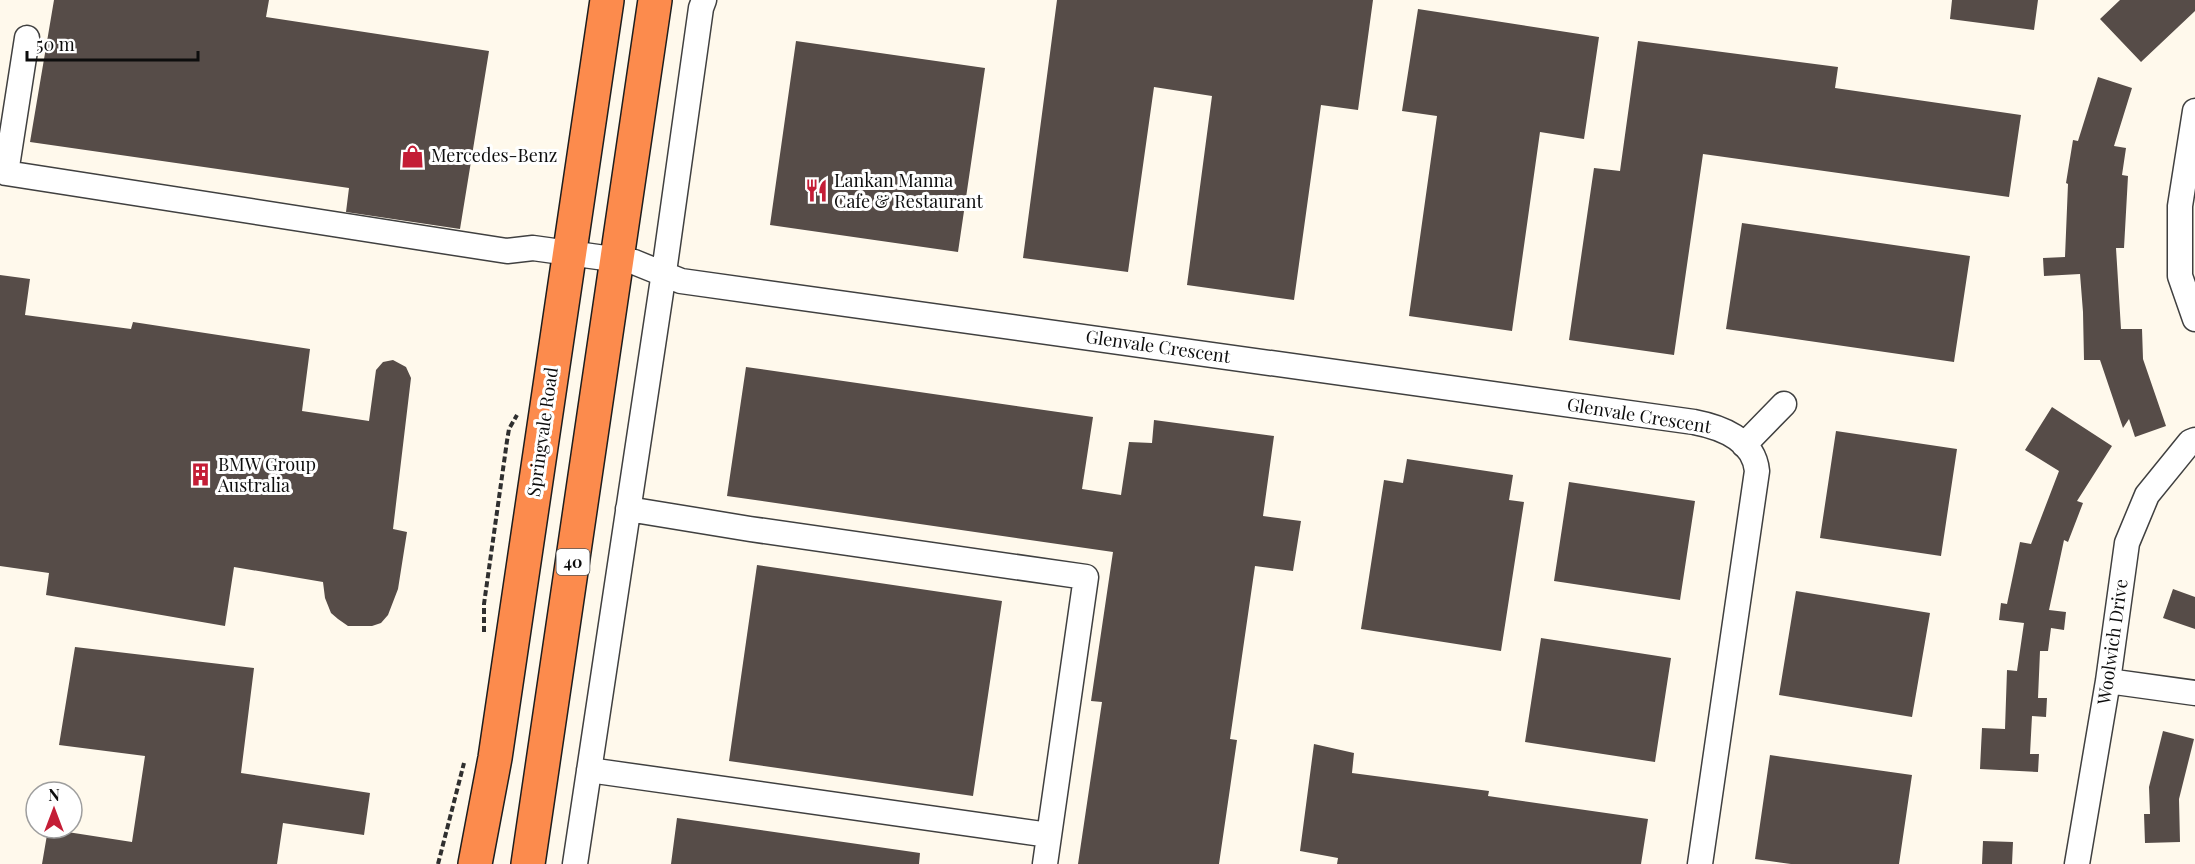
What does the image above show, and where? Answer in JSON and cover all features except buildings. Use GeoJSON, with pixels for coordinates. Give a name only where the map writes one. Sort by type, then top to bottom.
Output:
{"type":"FeatureCollection","features":[{"type":"Feature","properties":{"kind":"highway","name":"Springvale Road"},"geometry":{"type":"LineString","coordinates":[[475,864],[495,758],[607,0]]}},
{"type":"Feature","properties":{"kind":"highway","name":"40"},"geometry":{"type":"LineString","coordinates":[[528,864],[655,0]]}},
{"type":"Feature","properties":{"kind":"street"},"geometry":{"type":"LineString","coordinates":[[574,864],[703,4]]}},
{"type":"Feature","properties":{"kind":"street","name":"Glenvale Crescent"},"geometry":{"type":"LineString","coordinates":[[27,38],[6,172],[507,251],[533,248],[634,262],[681,280],[1694,422],[1724,430],[1744,445],[1756,460],[1757,471],[1700,864]]}},
{"type":"Feature","properties":{"kind":"street"},"geometry":{"type":"LineString","coordinates":[[2195,111],[2181,206],[2180,276],[2195,319]]}},
{"type":"Feature","properties":{"kind":"street"},"geometry":{"type":"LineString","coordinates":[[1744,445],[1784,404]]}},
{"type":"Feature","properties":{"kind":"street","name":"Woolwich Drive"},"geometry":{"type":"LineString","coordinates":[[2077,864],[2108,681],[2127,543],[2147,495],[2190,442],[2195,440]]}},
{"type":"Feature","properties":{"kind":"street"},"geometry":{"type":"LineString","coordinates":[[628,509],[750,529],[1086,577],[1045,864]]}},
{"type":"Feature","properties":{"kind":"street"},"geometry":{"type":"LineString","coordinates":[[2108,681],[2195,693]]}},
{"type":"Feature","properties":{"kind":"street"},"geometry":{"type":"LineString","coordinates":[[589,770],[1049,835]]}},
{"type":"Feature","properties":{"kind":"place","name":"Mercedes-Benz"},"geometry":{"type":"Point","coordinates":[413,156]}},
{"type":"Feature","properties":{"kind":"place","name":"Lankan Manna Cafe & Restaurant"},"geometry":{"type":"Point","coordinates":[816,191]}},
{"type":"Feature","properties":{"kind":"place","name":"BMW Group Australia"},"geometry":{"type":"Point","coordinates":[200,475]}}]}
